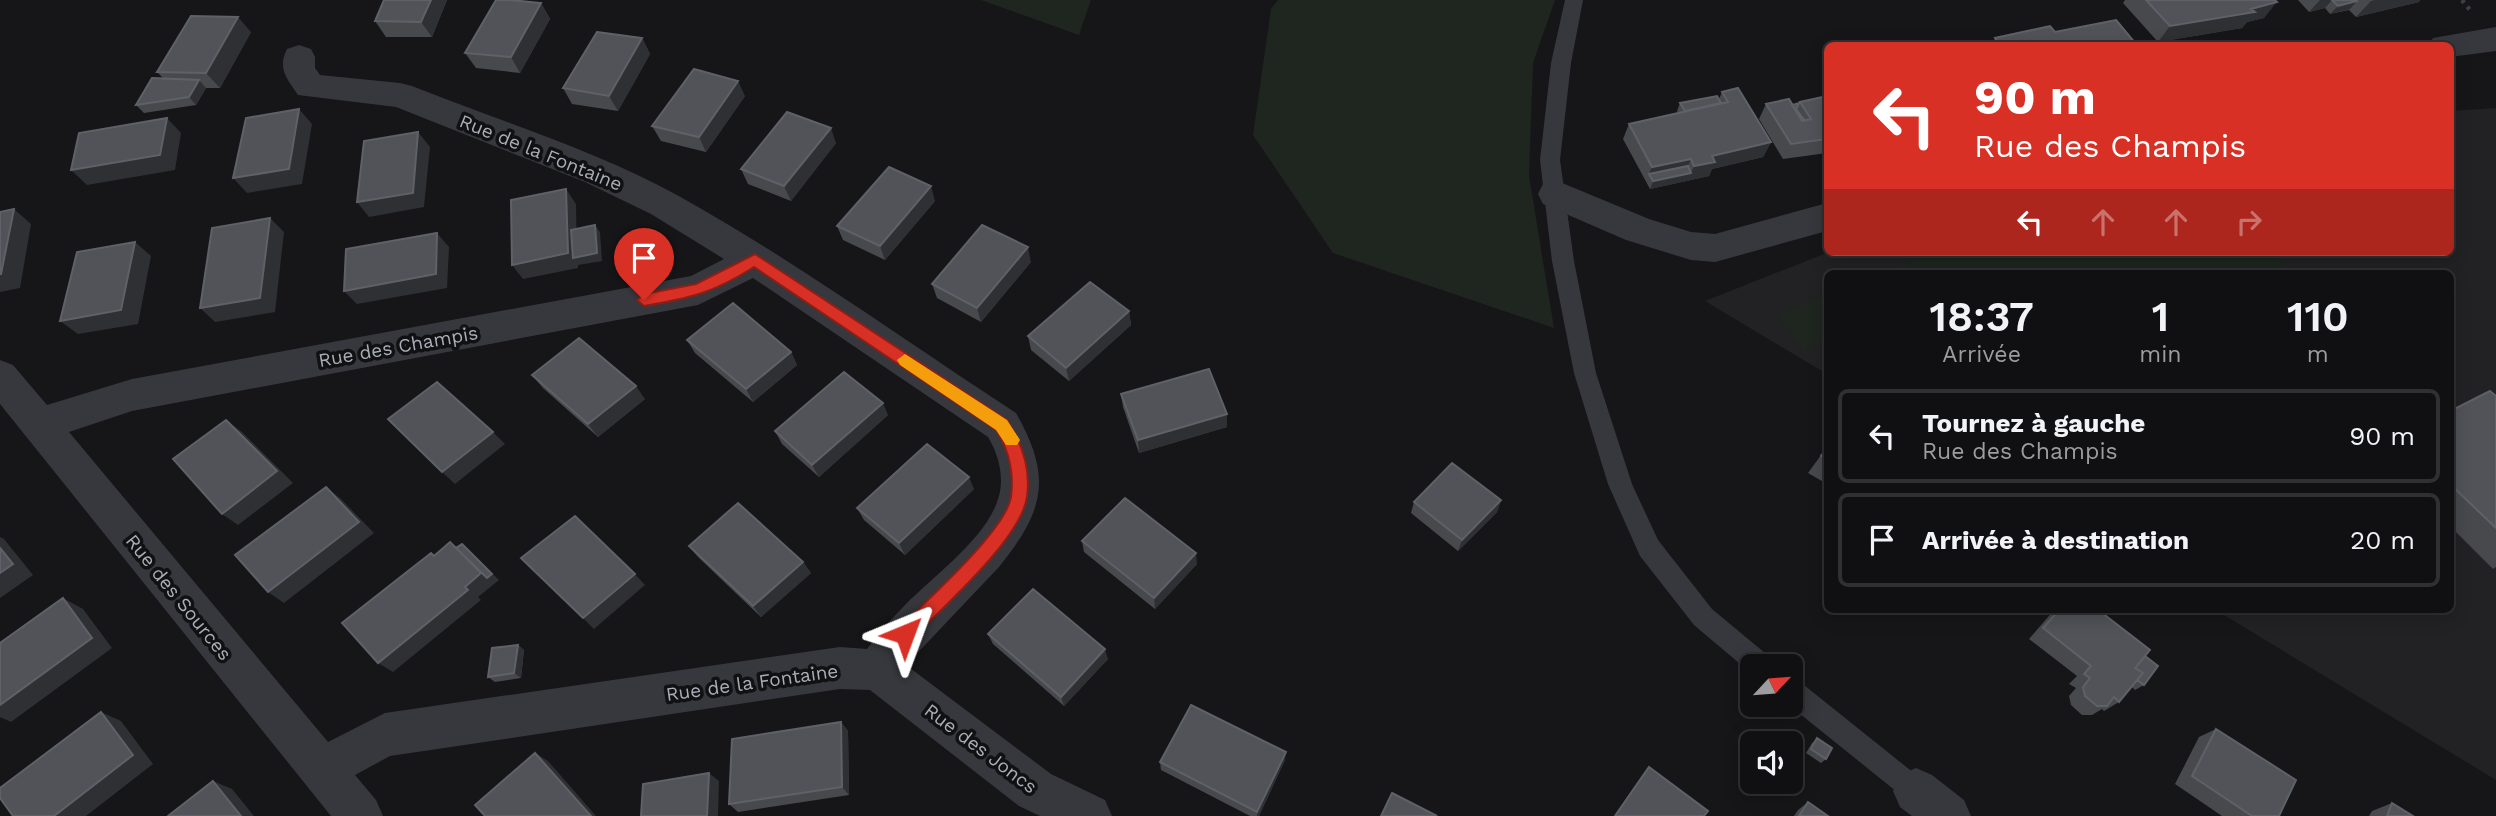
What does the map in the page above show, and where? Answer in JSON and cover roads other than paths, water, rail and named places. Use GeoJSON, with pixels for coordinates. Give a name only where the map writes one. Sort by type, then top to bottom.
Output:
{"type":"FeatureCollection","features":[{"type":"Feature","properties":{"kind":"street"},"geometry":{"type":"LineString","coordinates":[[2454,45],[2496,39]]}},
{"type":"Feature","properties":{"kind":"street","name":"Rue de la Fontaine"},"geometry":{"type":"LineString","coordinates":[[299,58],[298,70],[310,86],[400,96],[522,142],[663,204],[755,260],[1002,425],[1013,443],[1019,464],[1019,499],[1009,522],[986,550],[905,634],[878,670],[840,668],[384,735],[321,769]]}},
{"type":"Feature","properties":{"kind":"street"},"geometry":{"type":"LineString","coordinates":[[1555,194],[1639,230],[1703,247],[1715,248],[1824,218]]}},
{"type":"Feature","properties":{"kind":"street","name":"Rue des Champis"},"geometry":{"type":"LineString","coordinates":[[38,425],[132,395],[698,290],[724,279],[755,260]]}},
{"type":"Feature","properties":{"kind":"street","name":"Rue des Sources"},"geometry":{"type":"LineString","coordinates":[[0,376],[360,816]]}},
{"type":"Feature","properties":{"kind":"street","name":"Rue des Joncs"},"geometry":{"type":"LineString","coordinates":[[878,670],[1035,790],[1089,816]]}},
{"type":"Feature","properties":{"kind":"lane"},"geometry":{"type":"LineString","coordinates":[[1574,0],[1562,63],[1550,160],[1563,261],[1585,373],[1620,485],[1649,548],[1703,617],[1747,654]]}},
{"type":"Feature","properties":{"kind":"lane"},"geometry":{"type":"LineString","coordinates":[[1803,701],[1932,804]]}}]}
